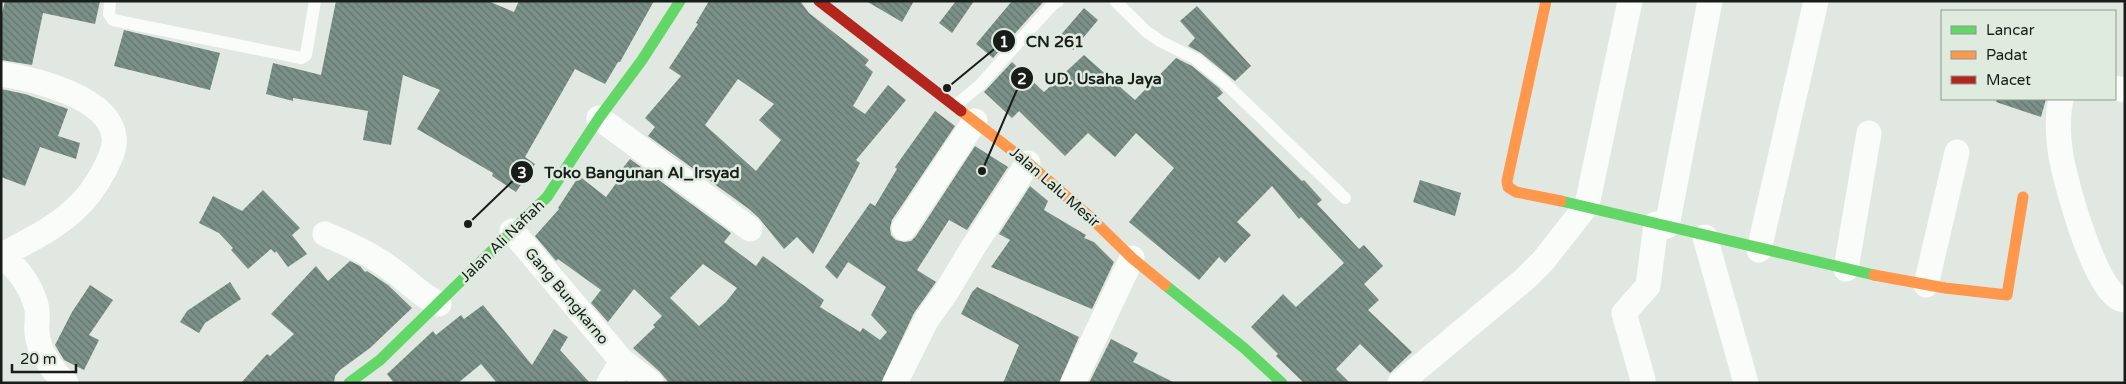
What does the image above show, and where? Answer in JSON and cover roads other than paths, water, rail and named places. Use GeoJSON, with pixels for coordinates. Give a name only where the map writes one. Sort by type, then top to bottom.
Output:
{"type":"FeatureCollection","features":[{"type":"Feature","properties":{"kind":"street","name":"Jalan Ali Nafiah"},"geometry":{"type":"LineString","coordinates":[[349,383],[380,360],[439,304],[482,258],[547,197],[599,118],[642,60],[680,1]]}},
{"type":"Feature","properties":{"kind":"street","name":"Jalan Lalu Mesir"},"geometry":{"type":"LineString","coordinates":[[819,1],[1028,162],[1090,217],[1132,258],[1244,348],[1282,383]]}},
{"type":"Feature","properties":{"kind":"street"},"geometry":{"type":"LineString","coordinates":[[1546,1],[1507,184],[1510,190],[1587,205],[1705,237],[1846,269],[1926,285],[2007,295],[2023,197]]}},
{"type":"Feature","properties":{"kind":"street"},"geometry":{"type":"LineString","coordinates":[[1400,383],[1526,278],[1543,261],[1587,205],[1630,1]]}},
{"type":"Feature","properties":{"kind":"street"},"geometry":{"type":"LineString","coordinates":[[1643,380],[1624,313],[1648,286],[1710,1]]}},
{"type":"Feature","properties":{"kind":"street"},"geometry":{"type":"LineString","coordinates":[[1759,250],[1816,1]]}},
{"type":"Feature","properties":{"kind":"street"},"geometry":{"type":"LineString","coordinates":[[1,74],[18,76],[71,94],[96,106],[111,124],[115,140],[108,162],[89,196],[49,230],[1,255],[19,270],[27,283],[37,307],[37,334],[44,354],[53,370],[66,383]]}},
{"type":"Feature","properties":{"kind":"street"},"geometry":{"type":"LineString","coordinates":[[2061,100],[2059,122],[2061,157],[2082,235],[2093,260],[2110,290],[2116,298],[2125,300]]}},
{"type":"Feature","properties":{"kind":"street"},"geometry":{"type":"LineString","coordinates":[[599,118],[750,229]]}},
{"type":"Feature","properties":{"kind":"street"},"geometry":{"type":"LineString","coordinates":[[904,228],[975,121]]}},
{"type":"Feature","properties":{"kind":"street"},"geometry":{"type":"LineString","coordinates":[[1846,269],[1869,133]]}},
{"type":"Feature","properties":{"kind":"street"},"geometry":{"type":"LineString","coordinates":[[1926,285],[1957,152]]}},
{"type":"Feature","properties":{"kind":"street"},"geometry":{"type":"LineString","coordinates":[[895,383],[926,319],[945,294],[972,248],[1028,162]]}},
{"type":"Feature","properties":{"kind":"street","name":"Gang Bungkarno"},"geometry":{"type":"LineString","coordinates":[[512,231],[622,361],[652,383]]}},
{"type":"Feature","properties":{"kind":"street"},"geometry":{"type":"LineString","coordinates":[[325,234],[370,255],[398,274],[430,300],[439,304]]}},
{"type":"Feature","properties":{"kind":"street"},"geometry":{"type":"LineString","coordinates":[[1705,237],[1746,383]]}},
{"type":"Feature","properties":{"kind":"street"},"geometry":{"type":"LineString","coordinates":[[1073,383],[1132,258]]}},
{"type":"Feature","properties":{"kind":"street"},"geometry":{"type":"LineString","coordinates":[[609,383],[622,361]]}},
{"type":"Feature","properties":{"kind":"lane"},"geometry":{"type":"LineString","coordinates":[[110,1],[109,14],[113,20],[301,58],[306,55],[315,1]]}},
{"type":"Feature","properties":{"kind":"lane"},"geometry":{"type":"LineString","coordinates":[[956,105],[980,85],[1053,4],[1058,1]]}},
{"type":"Feature","properties":{"kind":"lane"},"geometry":{"type":"LineString","coordinates":[[1115,1],[1147,32],[1160,41],[1196,59],[1224,82],[1345,198]]}},
{"type":"Feature","properties":{"kind":"place","name":"CN 261"},"geometry":{"type":"Point","coordinates":[947,88]}},
{"type":"Feature","properties":{"kind":"place","name":"UD. Usaha Jaya"},"geometry":{"type":"Point","coordinates":[982,171]}},
{"type":"Feature","properties":{"kind":"place","name":"Toko Bangunan Al_Irsyad"},"geometry":{"type":"Point","coordinates":[468,224]}}]}
